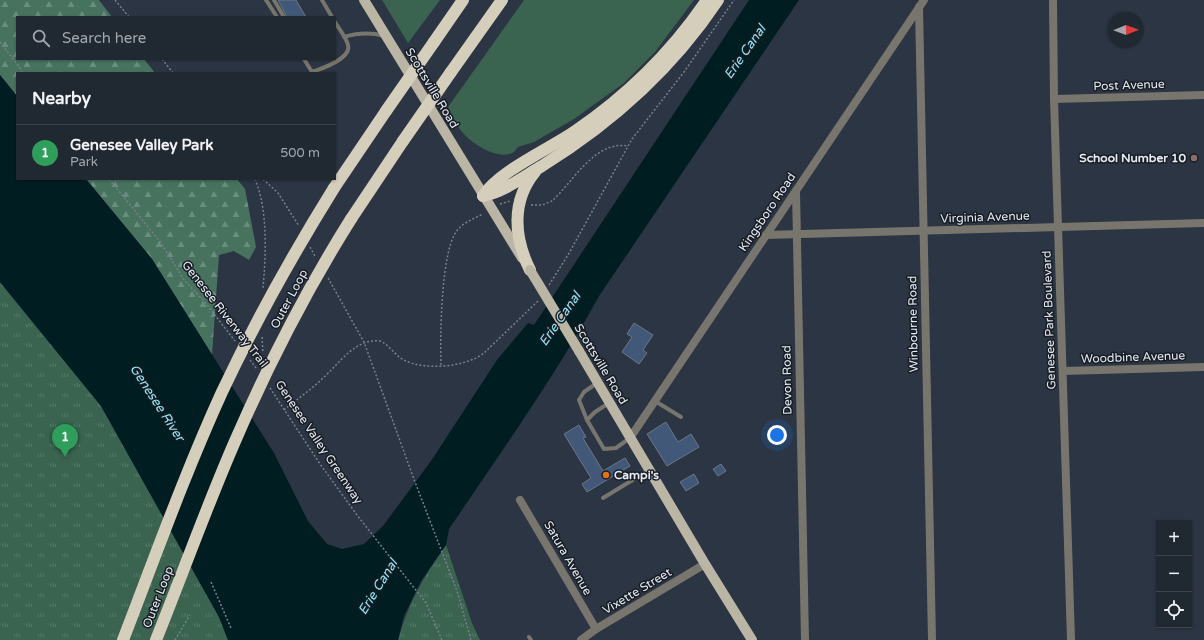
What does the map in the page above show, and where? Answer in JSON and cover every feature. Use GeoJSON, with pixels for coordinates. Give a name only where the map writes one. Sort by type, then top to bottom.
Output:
{"type":"FeatureCollection","features":[{"type":"Feature","properties":{"kind":"highway"},"geometry":{"type":"LineString","coordinates":[[434,42],[460,0]]}},
{"type":"Feature","properties":{"kind":"highway","name":"Outer Loop"},"geometry":{"type":"LineString","coordinates":[[123,640],[195,457],[222,393],[276,286],[334,188],[463,0]]}},
{"type":"Feature","properties":{"kind":"highway","name":"Outer Loop"},"geometry":{"type":"LineString","coordinates":[[156,640],[226,462],[249,410],[303,301],[351,219],[403,141],[502,0]]}},
{"type":"Feature","properties":{"kind":"highway"},"geometry":{"type":"LineString","coordinates":[[483,196],[499,179],[572,133],[630,89],[668,51],[707,0]]}},
{"type":"Feature","properties":{"kind":"highway"},"geometry":{"type":"LineString","coordinates":[[483,196],[506,188],[542,166],[588,136],[641,93],[684,47],[718,0]]}},
{"type":"Feature","properties":{"kind":"highway"},"geometry":{"type":"LineString","coordinates":[[530,270],[520,246],[517,219],[519,203],[524,188],[532,176],[542,166]]}},
{"type":"Feature","properties":{"kind":"main road","name":"Scottsville Road"},"geometry":{"type":"LineString","coordinates":[[364,0],[483,196],[530,270],[705,564],[752,640]]}},
{"type":"Feature","properties":{"kind":"street","name":"Kingsboro Road"},"geometry":{"type":"LineString","coordinates":[[630,438],[924,0]]}},
{"type":"Feature","properties":{"kind":"street","name":"Genesee Park Boulevard"},"geometry":{"type":"LineString","coordinates":[[1053,0],[1054,100],[1071,640]]}},
{"type":"Feature","properties":{"kind":"street","name":"Winbourne Road"},"geometry":{"type":"LineString","coordinates":[[919,7],[932,640]]}},
{"type":"Feature","properties":{"kind":"street","name":"Post Avenue"},"geometry":{"type":"LineString","coordinates":[[1054,100],[1204,95]]}},
{"type":"Feature","properties":{"kind":"street","name":"Devon Road"},"geometry":{"type":"LineString","coordinates":[[796,191],[805,640]]}},
{"type":"Feature","properties":{"kind":"street","name":"Virginia Avenue"},"geometry":{"type":"LineString","coordinates":[[766,235],[1204,223]]}},
{"type":"Feature","properties":{"kind":"street","name":"Woodbine Avenue"},"geometry":{"type":"LineString","coordinates":[[1063,371],[1204,367]]}},
{"type":"Feature","properties":{"kind":"street","name":"Satura Avenue"},"geometry":{"type":"LineString","coordinates":[[520,500],[596,629]]}},
{"type":"Feature","properties":{"kind":"street","name":"Vixette Street"},"geometry":{"type":"LineString","coordinates":[[581,640],[596,629],[705,564]]}},
{"type":"Feature","properties":{"kind":"lane"},"geometry":{"type":"LineString","coordinates":[[266,0],[276,16]]}},
{"type":"Feature","properties":{"kind":"lane"},"geometry":{"type":"LineString","coordinates":[[274,0],[283,16]]}},
{"type":"Feature","properties":{"kind":"lane"},"geometry":{"type":"LineString","coordinates":[[322,0],[331,16]]}},
{"type":"Feature","properties":{"kind":"lane"},"geometry":{"type":"LineString","coordinates":[[305,60],[312,72],[324,68],[343,57],[348,50],[348,45],[336,24]]}},
{"type":"Feature","properties":{"kind":"lane"},"geometry":{"type":"LineString","coordinates":[[344,37],[360,33],[375,33],[386,37]]}},
{"type":"Feature","properties":{"kind":"lane"},"geometry":{"type":"LineString","coordinates":[[598,383],[584,392],[579,400],[587,420],[604,448],[616,448],[630,438]]}},
{"type":"Feature","properties":{"kind":"lane"},"geometry":{"type":"LineString","coordinates":[[655,401],[681,417]]}},
{"type":"Feature","properties":{"kind":"lane"},"geometry":{"type":"LineString","coordinates":[[587,420],[595,412],[609,403]]}},
{"type":"Feature","properties":{"kind":"lane"},"geometry":{"type":"LineString","coordinates":[[604,498],[649,470]]}},
{"type":"Feature","properties":{"kind":"path"},"geometry":{"type":"LineString","coordinates":[[115,0],[128,16]]}},
{"type":"Feature","properties":{"kind":"path"},"geometry":{"type":"LineString","coordinates":[[0,42],[22,72]]}},
{"type":"Feature","properties":{"kind":"path"},"geometry":{"type":"LineString","coordinates":[[163,60],[172,72]]}},
{"type":"Feature","properties":{"kind":"path","name":"Genesee Riverway Trail"},"geometry":{"type":"LineString","coordinates":[[110,180],[162,243],[184,280],[204,301],[236,343]]}},
{"type":"Feature","properties":{"kind":"path"},"geometry":{"type":"LineString","coordinates":[[254,180],[259,194],[266,247],[263,288]]}},
{"type":"Feature","properties":{"kind":"path"},"geometry":{"type":"LineString","coordinates":[[262,332],[263,353]]}},
{"type":"Feature","properties":{"kind":"path"},"geometry":{"type":"LineString","coordinates":[[364,342],[442,552],[471,640]]}},
{"type":"Feature","properties":{"kind":"path","name":"Genesee Riverway Trail"},"geometry":{"type":"LineString","coordinates":[[250,360],[259,372]]}},
{"type":"Feature","properties":{"kind":"path","name":"Genesee Valley Greenway"},"geometry":{"type":"LineString","coordinates":[[268,384],[320,464],[370,532],[420,594],[432,612],[442,640]]}},
{"type":"Feature","properties":{"kind":"path"},"geometry":{"type":"LineString","coordinates":[[210,582],[231,628]]}},
{"type":"Feature","properties":{"kind":"path"},"geometry":{"type":"LineString","coordinates":[[175,640],[190,615]]}},
{"type":"Feature","properties":{"kind":"green space"},"geometry":{"type":"Polygon","coordinates":[[[0,0],[99,0],[111,16],[16,16],[16,60],[145,60],[154,72],[16,72],[16,95],[0,75],[0,0]]]}},
{"type":"Feature","properties":{"kind":"green space"},"geometry":{"type":"Polygon","coordinates":[[[382,0],[440,0],[408,43],[382,0]]]}},
{"type":"Feature","properties":{"kind":"green space"},"geometry":{"type":"Polygon","coordinates":[[[524,0],[694,0],[655,52],[624,83],[574,119],[534,142],[518,147],[514,152],[501,155],[480,147],[468,138],[459,128],[448,107],[524,0]]]}},
{"type":"Feature","properties":{"kind":"green space"},"geometry":{"type":"Polygon","coordinates":[[[87,180],[238,180],[245,189],[256,247],[249,260],[234,251],[219,255],[212,355],[152,259],[87,180]]]}},
{"type":"Feature","properties":{"kind":"green space"},"geometry":{"type":"Polygon","coordinates":[[[0,282],[101,406],[219,617],[228,640],[0,640],[0,282]]]}},
{"type":"Feature","properties":{"kind":"green space"},"geometry":{"type":"Polygon","coordinates":[[[446,545],[472,623],[480,640],[398,640],[407,614],[418,590],[446,545]]]}},
{"type":"Feature","properties":{"kind":"water"},"geometry":{"type":"Polygon","coordinates":[[[749,0],[799,0],[599,296],[564,356],[449,529],[446,545],[421,581],[404,616],[398,640],[228,640],[219,617],[101,406],[0,282],[0,75],[16,95],[16,180],[87,180],[152,259],[274,453],[308,521],[327,544],[342,549],[364,544],[383,526],[431,461],[497,360],[528,323],[534,325],[749,0]]]}},
{"type":"Feature","properties":{"kind":"building"},"geometry":{"type":"Polygon","coordinates":[[[278,0],[296,0],[305,16],[286,16],[278,0]]]}},
{"type":"Feature","properties":{"kind":"building"},"geometry":{"type":"Polygon","coordinates":[[[634,323],[653,335],[643,350],[647,353],[639,364],[622,352],[632,337],[627,334],[634,323]]]}},
{"type":"Feature","properties":{"kind":"building"},"geometry":{"type":"Polygon","coordinates":[[[666,422],[678,442],[691,434],[699,447],[667,466],[647,434],[666,422]]]}},
{"type":"Feature","properties":{"kind":"building"},"geometry":{"type":"Polygon","coordinates":[[[579,425],[586,437],[583,438],[603,471],[625,458],[630,466],[587,492],[582,484],[591,478],[564,434],[579,425]]]}},
{"type":"Feature","properties":{"kind":"building"},"geometry":{"type":"Polygon","coordinates":[[[721,464],[726,471],[718,476],[713,469],[721,464]]]}},
{"type":"Feature","properties":{"kind":"building"},"geometry":{"type":"Polygon","coordinates":[[[694,474],[699,483],[686,491],[680,482],[694,474]]]}},
{"type":"Feature","properties":{"kind":"place","name":"School Number 10"},"geometry":{"type":"Point","coordinates":[1194,158]}},
{"type":"Feature","properties":{"kind":"place","name":"Genesee Valley Park"},"geometry":{"type":"Point","coordinates":[65,457]}},
{"type":"Feature","properties":{"kind":"place","name":"Campi's"},"geometry":{"type":"Point","coordinates":[606,475]}},
{"type":"Feature","properties":{"kind":"water label","name":"Erie Canal"},"geometry":{"type":"Point","coordinates":[745,52]}},
{"type":"Feature","properties":{"kind":"water label","name":"Erie Canal"},"geometry":{"type":"Point","coordinates":[560,319]}},
{"type":"Feature","properties":{"kind":"water label","name":"Genesee River"},"geometry":{"type":"Point","coordinates":[157,403]}},
{"type":"Feature","properties":{"kind":"water label","name":"Erie Canal"},"geometry":{"type":"Point","coordinates":[378,587]}}]}
